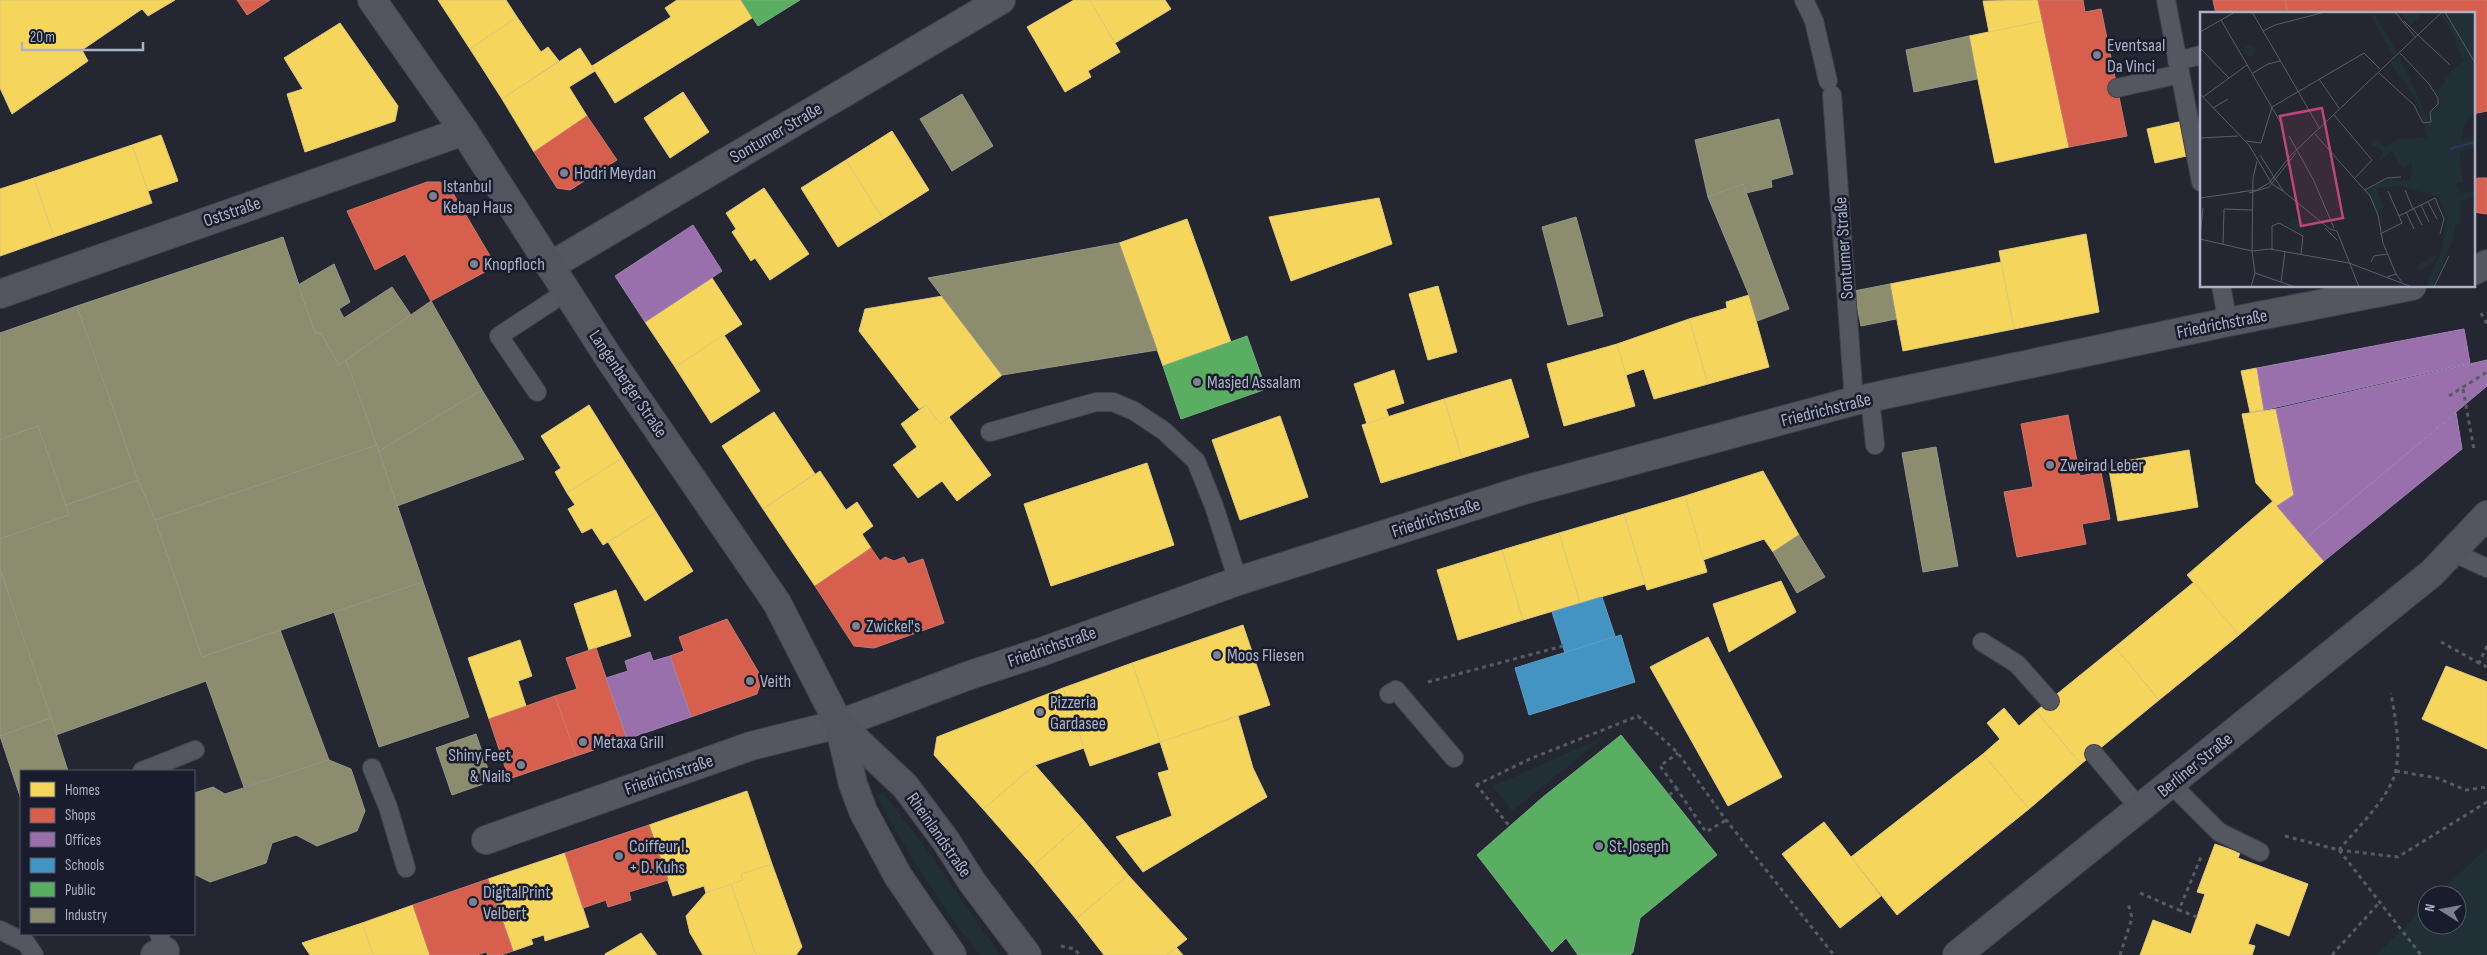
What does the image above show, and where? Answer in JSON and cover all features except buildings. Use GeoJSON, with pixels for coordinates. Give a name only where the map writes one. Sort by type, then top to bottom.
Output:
{"type":"FeatureCollection","features":[{"type":"Feature","properties":{"kind":"main road","name":"Langenberger Straße"},"geometry":{"type":"LineString","coordinates":[[372,0],[464,131],[609,358],[777,603],[839,724],[852,784],[863,811],[898,876],[952,955]]}},
{"type":"Feature","properties":{"kind":"main road","name":"Oststraße"},"geometry":{"type":"LineString","coordinates":[[0,294],[464,131]]}},
{"type":"Feature","properties":{"kind":"main road","name":"Berliner Straße"},"geometry":{"type":"LineString","coordinates":[[1956,955],[2432,573],[2487,516]]}},
{"type":"Feature","properties":{"kind":"main road","name":"Berliner Straße"},"geometry":{"type":"LineString","coordinates":[[2432,573],[2475,562],[2487,544]]}},
{"type":"Feature","properties":{"kind":"main road","name":"Rheinlandstraße"},"geometry":{"type":"LineString","coordinates":[[839,724],[905,786],[946,841],[972,882],[1027,955]]}},
{"type":"Feature","properties":{"kind":"street","name":"Sontumer Straße"},"geometry":{"type":"LineString","coordinates":[[550,266],[1002,0]]}},
{"type":"Feature","properties":{"kind":"street"},"geometry":{"type":"LineString","coordinates":[[2474,270],[2487,264]]}},
{"type":"Feature","properties":{"kind":"street"},"geometry":{"type":"LineString","coordinates":[[2474,276],[2487,276]]}},
{"type":"Feature","properties":{"kind":"street","name":"Friedrichstraße"},"geometry":{"type":"LineString","coordinates":[[486,840],[751,746],[839,724],[973,674],[1041,652],[1238,581],[1524,490],[1862,400],[2228,322],[2402,288]]}},
{"type":"Feature","properties":{"kind":"lane","name":"Sontumer Straße"},"geometry":{"type":"LineString","coordinates":[[1804,0],[1814,22],[1830,88],[1862,400],[1876,445]]}},
{"type":"Feature","properties":{"kind":"lane"},"geometry":{"type":"LineString","coordinates":[[2166,0],[2200,177]]}},
{"type":"Feature","properties":{"kind":"lane"},"geometry":{"type":"LineString","coordinates":[[2117,88],[2179,67],[2200,56]]}},
{"type":"Feature","properties":{"kind":"lane"},"geometry":{"type":"LineString","coordinates":[[2221,288],[2228,322]]}},
{"type":"Feature","properties":{"kind":"lane"},"geometry":{"type":"LineString","coordinates":[[537,392],[499,336],[566,292]]}},
{"type":"Feature","properties":{"kind":"lane"},"geometry":{"type":"LineString","coordinates":[[990,432],[1096,402],[1112,402],[1134,412],[1164,431],[1196,462],[1214,506],[1238,581]]}},
{"type":"Feature","properties":{"kind":"lane"},"geometry":{"type":"LineString","coordinates":[[1982,642],[2016,664],[2050,701]]}},
{"type":"Feature","properties":{"kind":"lane"},"geometry":{"type":"LineString","coordinates":[[1393,692],[1454,758]]}},
{"type":"Feature","properties":{"kind":"lane"},"geometry":{"type":"LineString","coordinates":[[145,770],[195,750]]}},
{"type":"Feature","properties":{"kind":"lane"},"geometry":{"type":"LineString","coordinates":[[2094,754],[2140,809]]}},
{"type":"Feature","properties":{"kind":"lane"},"geometry":{"type":"LineString","coordinates":[[372,768],[388,807],[406,868]]}},
{"type":"Feature","properties":{"kind":"lane"},"geometry":{"type":"LineString","coordinates":[[2171,784],[2220,832],[2260,852]]}},
{"type":"Feature","properties":{"kind":"lane"},"geometry":{"type":"LineString","coordinates":[[0,930],[26,943],[34,955]]}},
{"type":"Feature","properties":{"kind":"path"},"geometry":{"type":"LineString","coordinates":[[2481,313],[2487,324]]}},
{"type":"Feature","properties":{"kind":"path"},"geometry":{"type":"LineString","coordinates":[[2449,396],[2463,389],[2487,372]]}},
{"type":"Feature","properties":{"kind":"path"},"geometry":{"type":"LineString","coordinates":[[2463,389],[2474,450]]}},
{"type":"Feature","properties":{"kind":"path"},"geometry":{"type":"LineString","coordinates":[[2442,642],[2487,667]]}},
{"type":"Feature","properties":{"kind":"path"},"geometry":{"type":"LineString","coordinates":[[1393,692],[1563,646]]}},
{"type":"Feature","properties":{"kind":"path"},"geometry":{"type":"LineString","coordinates":[[2480,663],[2487,646]]}},
{"type":"Feature","properties":{"kind":"path"},"geometry":{"type":"LineString","coordinates":[[2339,850],[2388,790],[2396,771],[2398,740],[2391,693]]}},
{"type":"Feature","properties":{"kind":"path"},"geometry":{"type":"LineString","coordinates":[[1510,827],[1476,785],[1532,758],[1638,716],[1678,753],[1726,820],[1834,955]]}},
{"type":"Feature","properties":{"kind":"path"},"geometry":{"type":"LineString","coordinates":[[1678,753],[1660,766],[1706,832],[1726,820]]}},
{"type":"Feature","properties":{"kind":"path"},"geometry":{"type":"LineString","coordinates":[[2396,771],[2437,778],[2466,790],[2487,787]]}},
{"type":"Feature","properties":{"kind":"path"},"geometry":{"type":"LineString","coordinates":[[1669,795],[1677,789]]}},
{"type":"Feature","properties":{"kind":"path"},"geometry":{"type":"LineString","coordinates":[[2282,836],[2339,850],[2398,857],[2487,802]]}},
{"type":"Feature","properties":{"kind":"path"},"geometry":{"type":"LineString","coordinates":[[2339,850],[2421,955]]}},
{"type":"Feature","properties":{"kind":"path"},"geometry":{"type":"LineString","coordinates":[[2179,910],[2203,851]]}},
{"type":"Feature","properties":{"kind":"path"},"geometry":{"type":"LineString","coordinates":[[2140,894],[2197,917]]}},
{"type":"Feature","properties":{"kind":"path"},"geometry":{"type":"LineString","coordinates":[[2332,955],[2379,903]]}},
{"type":"Feature","properties":{"kind":"path"},"geometry":{"type":"LineString","coordinates":[[2120,955],[2132,918],[2128,904]]}},
{"type":"Feature","properties":{"kind":"path"},"geometry":{"type":"LineString","coordinates":[[1074,949],[1080,955]]}},
{"type":"Feature","properties":{"kind":"shaded area"},"geometry":{"type":"Polygon","coordinates":[[[1606,736],[1512,811],[1493,786],[1606,736]]]}},
{"type":"Feature","properties":{"kind":"shaded area"},"geometry":{"type":"Polygon","coordinates":[[[883,793],[930,854],[1000,955],[980,955],[937,897],[876,795],[883,793]]]}},
{"type":"Feature","properties":{"kind":"shaded area"},"geometry":{"type":"Polygon","coordinates":[[[2487,848],[2487,955],[2376,955],[2417,915],[2417,935],[2467,935],[2467,885],[2448,885],[2487,848]]]}},
{"type":"Feature","properties":{"kind":"place","name":"Eventsaal Da Vinci"},"geometry":{"type":"Point","coordinates":[2097,55]}},
{"type":"Feature","properties":{"kind":"place","name":"Hodri Meydan"},"geometry":{"type":"Point","coordinates":[564,173]}},
{"type":"Feature","properties":{"kind":"place","name":"Istanbul Kebap Haus"},"geometry":{"type":"Point","coordinates":[433,196]}},
{"type":"Feature","properties":{"kind":"place","name":"Knopfloch"},"geometry":{"type":"Point","coordinates":[474,264]}},
{"type":"Feature","properties":{"kind":"place","name":"Masjed Assalam"},"geometry":{"type":"Point","coordinates":[1197,382]}},
{"type":"Feature","properties":{"kind":"place","name":"Zweirad Leber"},"geometry":{"type":"Point","coordinates":[2050,465]}},
{"type":"Feature","properties":{"kind":"place","name":"Zwickel's"},"geometry":{"type":"Point","coordinates":[856,626]}},
{"type":"Feature","properties":{"kind":"place","name":"Moos Fliesen"},"geometry":{"type":"Point","coordinates":[1217,655]}},
{"type":"Feature","properties":{"kind":"place","name":"Veith"},"geometry":{"type":"Point","coordinates":[750,681]}},
{"type":"Feature","properties":{"kind":"place","name":"Pizzeria Gardasee"},"geometry":{"type":"Point","coordinates":[1040,712]}},
{"type":"Feature","properties":{"kind":"place","name":"Metaxa Grill"},"geometry":{"type":"Point","coordinates":[583,742]}},
{"type":"Feature","properties":{"kind":"place","name":"Shiny Feet & Nails"},"geometry":{"type":"Point","coordinates":[521,765]}},
{"type":"Feature","properties":{"kind":"place","name":"St. Joseph"},"geometry":{"type":"Point","coordinates":[1599,846]}},
{"type":"Feature","properties":{"kind":"place","name":"Coiffeur I. + D. Kuhs"},"geometry":{"type":"Point","coordinates":[619,856]}},
{"type":"Feature","properties":{"kind":"place","name":"DigitalPrint Velbert"},"geometry":{"type":"Point","coordinates":[473,902]}}]}
